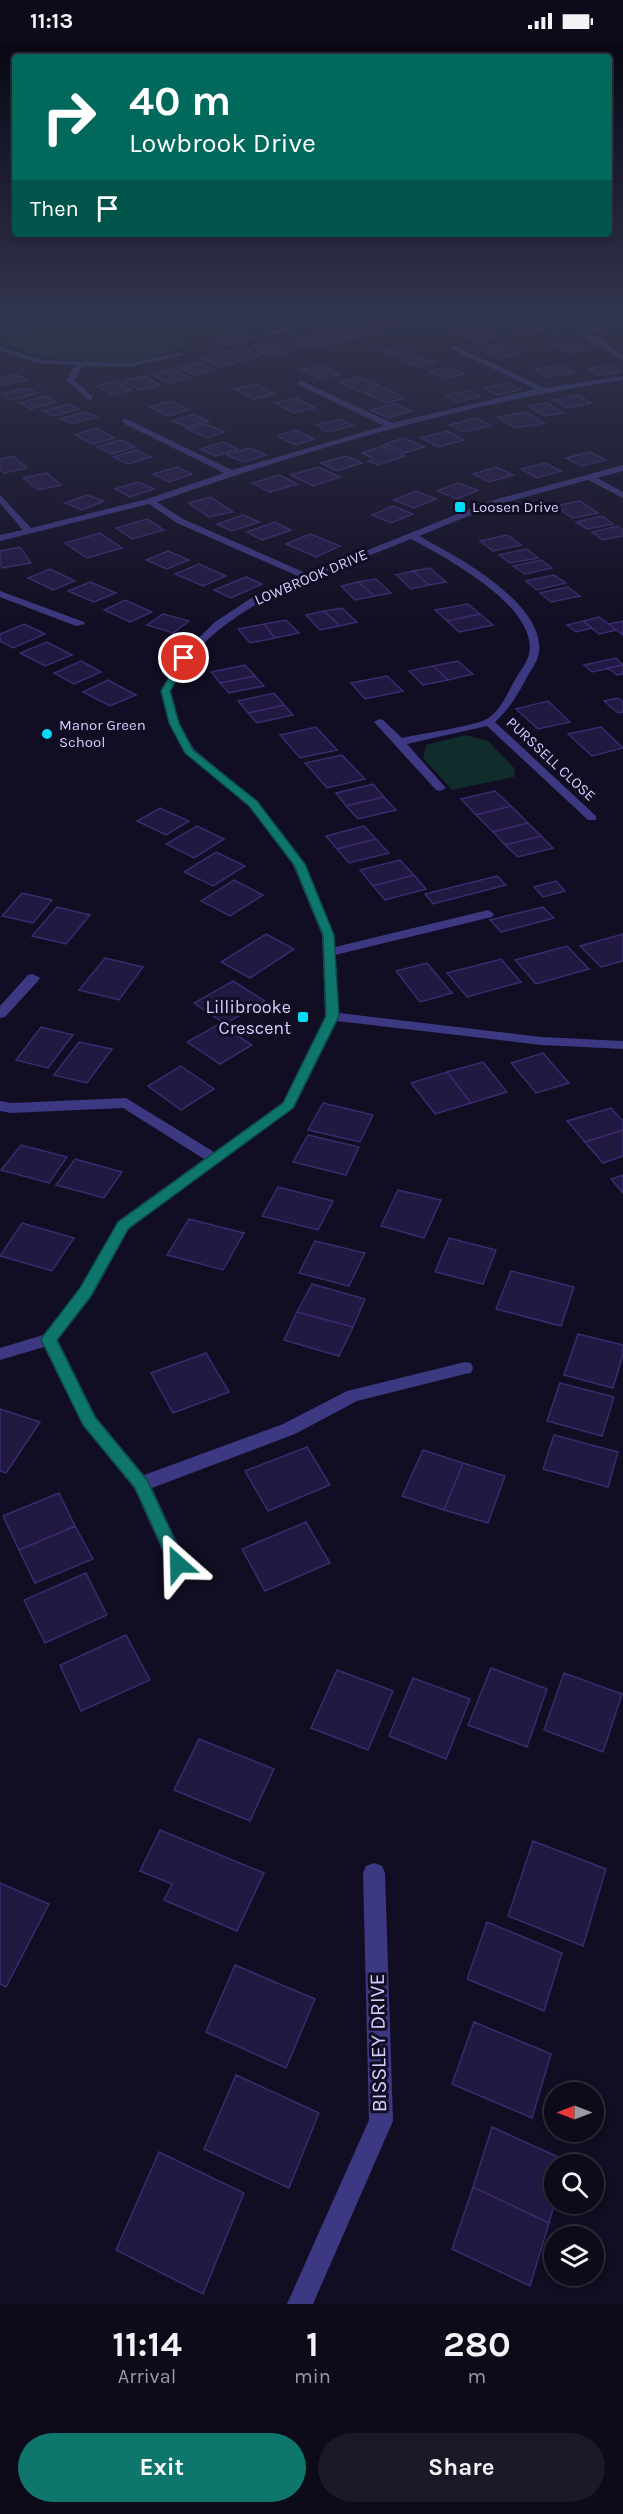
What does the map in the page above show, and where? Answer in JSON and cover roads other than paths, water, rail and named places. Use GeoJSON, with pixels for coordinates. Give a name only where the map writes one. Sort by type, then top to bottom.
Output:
{"type":"FeatureCollection","features":[{"type":"Feature","properties":{"kind":"street"},"geometry":{"type":"LineString","coordinates":[[127,422],[231,473]]}},
{"type":"Feature","properties":{"kind":"street"},"geometry":{"type":"LineString","coordinates":[[382,422],[391,426]]}},
{"type":"Feature","properties":{"kind":"street"},"geometry":{"type":"LineString","coordinates":[[0,538],[150,501],[231,473],[410,422]]}},
{"type":"Feature","properties":{"kind":"street","name":"LOWBROOK DRIVE"},"geometry":{"type":"LineString","coordinates":[[49,1339],[86,1292],[123,1225],[289,1105],[333,1016],[328,935],[299,864],[253,804],[189,751],[174,723],[166,691],[184,658],[219,624],[259,597],[493,503],[623,468]]}},
{"type":"Feature","properties":{"kind":"street"},"geometry":{"type":"LineString","coordinates":[[587,476],[623,495]]}},
{"type":"Feature","properties":{"kind":"street"},"geometry":{"type":"LineString","coordinates":[[0,498],[30,532]]}},
{"type":"Feature","properties":{"kind":"street"},"geometry":{"type":"LineString","coordinates":[[150,501],[180,520],[307,577]]}},
{"type":"Feature","properties":{"kind":"street","name":"PURSSELL CLOSE"},"geometry":{"type":"LineString","coordinates":[[400,742],[489,722],[505,710],[534,652],[531,627],[506,595],[412,536]]}},
{"type":"Feature","properties":{"kind":"street"},"geometry":{"type":"LineString","coordinates":[[0,594],[80,624]]}},
{"type":"Feature","properties":{"kind":"street"},"geometry":{"type":"LineString","coordinates":[[379,722],[400,742],[440,788]]}},
{"type":"Feature","properties":{"kind":"street","name":"PURSSELL CLOSE"},"geometry":{"type":"LineString","coordinates":[[489,722],[592,818]]}},
{"type":"Feature","properties":{"kind":"street"},"geometry":{"type":"LineString","coordinates":[[330,952],[488,914]]}},
{"type":"Feature","properties":{"kind":"street"},"geometry":{"type":"LineString","coordinates":[[0,1014],[33,978]]}},
{"type":"Feature","properties":{"kind":"street"},"geometry":{"type":"LineString","coordinates":[[333,1016],[541,1041],[623,1045]]}},
{"type":"Feature","properties":{"kind":"street"},"geometry":{"type":"LineString","coordinates":[[0,1106],[11,1108],[126,1103],[215,1159]]}},
{"type":"Feature","properties":{"kind":"street"},"geometry":{"type":"LineString","coordinates":[[0,1354],[49,1339],[89,1421],[141,1484],[178,1564]]}},
{"type":"Feature","properties":{"kind":"street"},"geometry":{"type":"LineString","coordinates":[[141,1484],[289,1429],[353,1396],[465,1368]]}},
{"type":"Feature","properties":{"kind":"street","name":"BISSLEY DRIVE"},"geometry":{"type":"LineString","coordinates":[[300,2304],[381,2121],[374,1873]]}},
{"type":"Feature","properties":{"kind":"place","name":"Loosen Drive"},"geometry":{"type":"Point","coordinates":[460,507]}},
{"type":"Feature","properties":{"kind":"place","name":"Manor Green School"},"geometry":{"type":"Point","coordinates":[47,734]}},
{"type":"Feature","properties":{"kind":"place","name":"Lillibrooke Crescent"},"geometry":{"type":"Point","coordinates":[303,1017]}}]}
